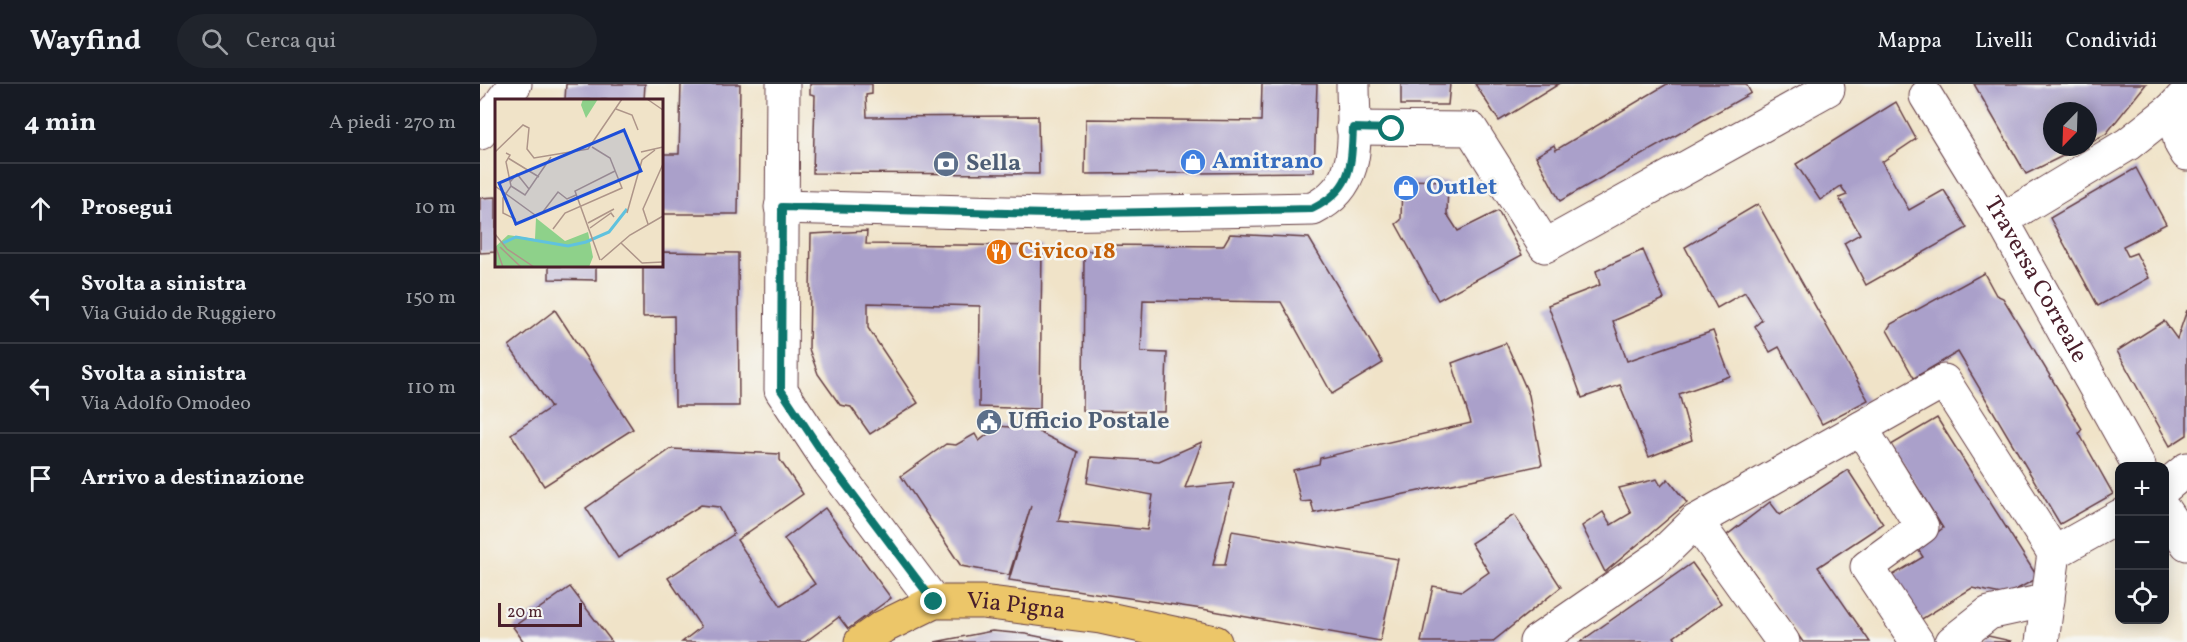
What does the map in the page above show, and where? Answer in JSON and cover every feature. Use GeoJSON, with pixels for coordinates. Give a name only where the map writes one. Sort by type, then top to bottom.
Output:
{"type":"FeatureCollection","features":[{"type":"Feature","properties":{"kind":"main road","name":"Via Pigna"},"geometry":{"type":"LineString","coordinates":[[861,642],[881,628],[934,602],[982,602],[1100,617],[1215,642]]}},
{"type":"Feature","properties":{"kind":"street"},"geometry":{"type":"LineString","coordinates":[[504,99],[515,84]]}},
{"type":"Feature","properties":{"kind":"street"},"geometry":{"type":"LineString","coordinates":[[783,84],[781,390],[828,461],[934,602]]}},
{"type":"Feature","properties":{"kind":"street"},"geometry":{"type":"LineString","coordinates":[[782,207],[1047,214],[1312,209],[1327,202],[1347,180],[1351,166],[1353,84]]}},
{"type":"Feature","properties":{"kind":"street"},"geometry":{"type":"LineString","coordinates":[[1353,128],[1472,129],[1545,246],[1828,88]]}},
{"type":"Feature","properties":{"kind":"street","name":"Traversa Correale"},"geometry":{"type":"LineString","coordinates":[[1926,96],[2002,220],[2137,462]]}},
{"type":"Feature","properties":{"kind":"street"},"geometry":{"type":"LineString","coordinates":[[2002,220],[2128,144],[2179,101]]}},
{"type":"Feature","properties":{"kind":"street"},"geometry":{"type":"LineString","coordinates":[[2179,101],[2181,144],[2187,154]]}},
{"type":"Feature","properties":{"kind":"street"},"geometry":{"type":"LineString","coordinates":[[480,133],[495,111]]}},
{"type":"Feature","properties":{"kind":"street"},"geometry":{"type":"LineString","coordinates":[[1536,642],[1659,557],[1696,521],[1944,381],[2054,553],[2042,642]]}},
{"type":"Feature","properties":{"kind":"street"},"geometry":{"type":"LineString","coordinates":[[1861,428],[1922,527],[1867,567],[1917,642]]}},
{"type":"Feature","properties":{"kind":"street"},"geometry":{"type":"LineString","coordinates":[[2169,484],[2187,470]]}},
{"type":"Feature","properties":{"kind":"street"},"geometry":{"type":"LineString","coordinates":[[2168,516],[2187,544]]}},
{"type":"Feature","properties":{"kind":"street"},"geometry":{"type":"LineString","coordinates":[[2054,553],[2115,519]]}},
{"type":"Feature","properties":{"kind":"street"},"geometry":{"type":"LineString","coordinates":[[1696,521],[1783,642]]}},
{"type":"Feature","properties":{"kind":"street"},"geometry":{"type":"LineString","coordinates":[[1952,642],[1989,613],[2048,600]]}},
{"type":"Feature","properties":{"kind":"building"},"geometry":{"type":"Polygon","coordinates":[[[566,84],[645,84],[644,99],[565,99],[566,84]]]}},
{"type":"Feature","properties":{"kind":"building"},"geometry":{"type":"Polygon","coordinates":[[[681,84],[740,84],[738,214],[663,214],[663,154],[679,154],[681,84]]]}},
{"type":"Feature","properties":{"kind":"building"},"geometry":{"type":"Polygon","coordinates":[[[810,84],[872,84],[872,94],[866,95],[867,117],[1038,116],[1039,174],[813,173],[815,95],[810,94],[810,84]]]}},
{"type":"Feature","properties":{"kind":"building"},"geometry":{"type":"Polygon","coordinates":[[[1262,84],[1317,84],[1314,172],[1085,174],[1086,119],[1261,121],[1262,84]]]}},
{"type":"Feature","properties":{"kind":"building"},"geometry":{"type":"Polygon","coordinates":[[[1401,84],[1450,84],[1448,105],[1401,105],[1401,84]]]}},
{"type":"Feature","properties":{"kind":"building"},"geometry":{"type":"Polygon","coordinates":[[[1475,84],[1559,84],[1499,121],[1475,84]]]}},
{"type":"Feature","properties":{"kind":"building"},"geometry":{"type":"Polygon","coordinates":[[[1667,84],[1746,84],[1751,93],[1560,201],[1536,156],[1554,145],[1556,150],[1667,84]]]}},
{"type":"Feature","properties":{"kind":"building"},"geometry":{"type":"Polygon","coordinates":[[[1974,84],[2146,84],[2106,134],[2097,138],[2097,102],[2043,102],[2043,156],[2063,156],[2026,174],[1974,84]]]}},
{"type":"Feature","properties":{"kind":"building"},"geometry":{"type":"Polygon","coordinates":[[[1896,102],[1916,139],[1882,162],[1909,210],[1944,190],[1967,228],[1866,285],[1844,243],[1860,234],[1839,198],[1847,195],[1841,186],[1820,200],[1796,164],[1896,102]]]}},
{"type":"Feature","properties":{"kind":"building"},"geometry":{"type":"Polygon","coordinates":[[[2136,168],[2166,224],[2123,246],[2128,256],[2136,253],[2149,278],[2098,306],[2050,218],[2136,168]]]}},
{"type":"Feature","properties":{"kind":"building"},"geometry":{"type":"Polygon","coordinates":[[[1402,180],[1448,181],[1447,214],[1458,231],[1498,211],[1522,255],[1438,300],[1396,224],[1401,220],[1402,180]]]}},
{"type":"Feature","properties":{"kind":"building"},"geometry":{"type":"Polygon","coordinates":[[[495,197],[495,252],[480,253],[480,198],[495,197]]]}},
{"type":"Feature","properties":{"kind":"building"},"geometry":{"type":"Polygon","coordinates":[[[1758,204],[1868,400],[1822,424],[1779,347],[1770,352],[1755,326],[1762,320],[1745,292],[1717,308],[1685,247],[1758,204]]]}},
{"type":"Feature","properties":{"kind":"building"},"geometry":{"type":"Polygon","coordinates":[[[867,231],[866,244],[1042,246],[1040,409],[979,407],[980,306],[868,303],[868,328],[918,403],[870,434],[851,407],[840,405],[818,374],[809,349],[811,234],[867,231]]]}},
{"type":"Feature","properties":{"kind":"building"},"geometry":{"type":"Polygon","coordinates":[[[1230,234],[1309,238],[1383,363],[1332,394],[1281,302],[1143,300],[1141,352],[1167,353],[1165,412],[1083,411],[1084,251],[1094,251],[1096,245],[1223,246],[1230,234]]]}},
{"type":"Feature","properties":{"kind":"building"},"geometry":{"type":"Polygon","coordinates":[[[1643,250],[1664,299],[1613,321],[1627,361],[1713,331],[1730,376],[1679,394],[1692,440],[1649,457],[1620,385],[1582,398],[1548,305],[1600,285],[1596,271],[1643,250]]]}},
{"type":"Feature","properties":{"kind":"building"},"geometry":{"type":"Polygon","coordinates":[[[663,252],[738,253],[739,406],[675,406],[674,316],[643,317],[643,267],[663,267],[663,252]]]}},
{"type":"Feature","properties":{"kind":"building"},"geometry":{"type":"Polygon","coordinates":[[[549,267],[596,267],[596,280],[549,279],[549,267]]]}},
{"type":"Feature","properties":{"kind":"building"},"geometry":{"type":"Polygon","coordinates":[[[1984,273],[1996,295],[2003,298],[2082,429],[2079,433],[2113,494],[2060,524],[1958,352],[1914,378],[1887,330],[1891,324],[1984,273]]]}},
{"type":"Feature","properties":{"kind":"building"},"geometry":{"type":"Polygon","coordinates":[[[555,310],[633,429],[544,486],[511,434],[551,407],[509,346],[555,310]]]}},
{"type":"Feature","properties":{"kind":"building"},"geometry":{"type":"Polygon","coordinates":[[[2187,310],[2187,435],[2170,446],[2117,351],[2164,321],[2177,339],[2187,310]]]}},
{"type":"Feature","properties":{"kind":"building"},"geometry":{"type":"Polygon","coordinates":[[[1506,343],[1529,395],[1542,465],[1314,513],[1311,501],[1301,502],[1293,470],[1319,464],[1320,458],[1471,423],[1452,363],[1506,343]]]}},
{"type":"Feature","properties":{"kind":"building"},"geometry":{"type":"Polygon","coordinates":[[[1937,418],[2038,578],[2006,595],[1972,588],[1917,622],[1888,578],[1923,557],[1917,548],[1943,528],[1891,445],[1937,418]]]}},
{"type":"Feature","properties":{"kind":"building"},"geometry":{"type":"Polygon","coordinates":[[[998,426],[1033,429],[1078,452],[1058,521],[1147,530],[1153,495],[1087,483],[1091,457],[1159,461],[1202,442],[1185,488],[1234,483],[1213,565],[1225,565],[1232,531],[1398,559],[1380,641],[1202,609],[1009,580],[1031,506],[1009,575],[961,566],[901,476],[946,444],[956,445],[975,434],[979,441],[998,426]]]}},
{"type":"Feature","properties":{"kind":"building"},"geometry":{"type":"Polygon","coordinates":[[[671,449],[780,454],[780,460],[803,494],[737,540],[781,606],[815,584],[784,539],[825,508],[891,598],[848,629],[839,617],[805,642],[682,642],[701,627],[668,578],[734,534],[719,507],[701,505],[618,558],[586,508],[671,449]]]}},
{"type":"Feature","properties":{"kind":"building"},"geometry":{"type":"Polygon","coordinates":[[[1848,470],[1883,524],[1818,567],[1870,642],[1803,642],[1727,535],[1770,502],[1780,515],[1848,470]]]}},
{"type":"Feature","properties":{"kind":"building"},"geometry":{"type":"Polygon","coordinates":[[[1657,479],[1661,486],[1668,479],[1687,503],[1605,572],[1582,526],[1603,512],[1611,525],[1631,513],[1619,488],[1657,479]]]}},
{"type":"Feature","properties":{"kind":"building"},"geometry":{"type":"Polygon","coordinates":[[[1514,515],[1561,587],[1492,642],[1421,642],[1433,586],[1462,591],[1489,572],[1471,543],[1514,515]]]}},
{"type":"Feature","properties":{"kind":"building"},"geometry":{"type":"Polygon","coordinates":[[[1692,563],[1721,603],[1674,637],[1678,642],[1580,642],[1692,563]]]}},
{"type":"Feature","properties":{"kind":"building"},"geometry":{"type":"Polygon","coordinates":[[[570,587],[612,642],[524,642],[513,627],[570,587]]]}},
{"type":"Feature","properties":{"kind":"building"},"geometry":{"type":"Polygon","coordinates":[[[992,631],[1026,634],[1065,642],[935,642],[992,631]]]}},
{"type":"Feature","properties":{"kind":"building"},"geometry":{"type":"Polygon","coordinates":[[[1979,634],[2011,641],[2011,642],[1978,642],[1979,634]]]}},
{"type":"Feature","properties":{"kind":"place","name":"Amitrano"},"geometry":{"type":"Point","coordinates":[1193,162]}},
{"type":"Feature","properties":{"kind":"place","name":"Sella"},"geometry":{"type":"Point","coordinates":[946,164]}},
{"type":"Feature","properties":{"kind":"place","name":"Outlet"},"geometry":{"type":"Point","coordinates":[1406,188]}},
{"type":"Feature","properties":{"kind":"place","name":"Civico 18"},"geometry":{"type":"Point","coordinates":[999,252]}},
{"type":"Feature","properties":{"kind":"place","name":"Ufficio Postale"},"geometry":{"type":"Point","coordinates":[989,422]}},
{"type":"Feature","properties":{"kind":"route"},"geometry":{"type":"LineString","coordinates":[[934,602],[828,461],[781,390],[782,207],[1047,214],[1300,211],[1312,209],[1327,202],[1347,180],[1351,166],[1353,128],[1392,129]]}}]}
